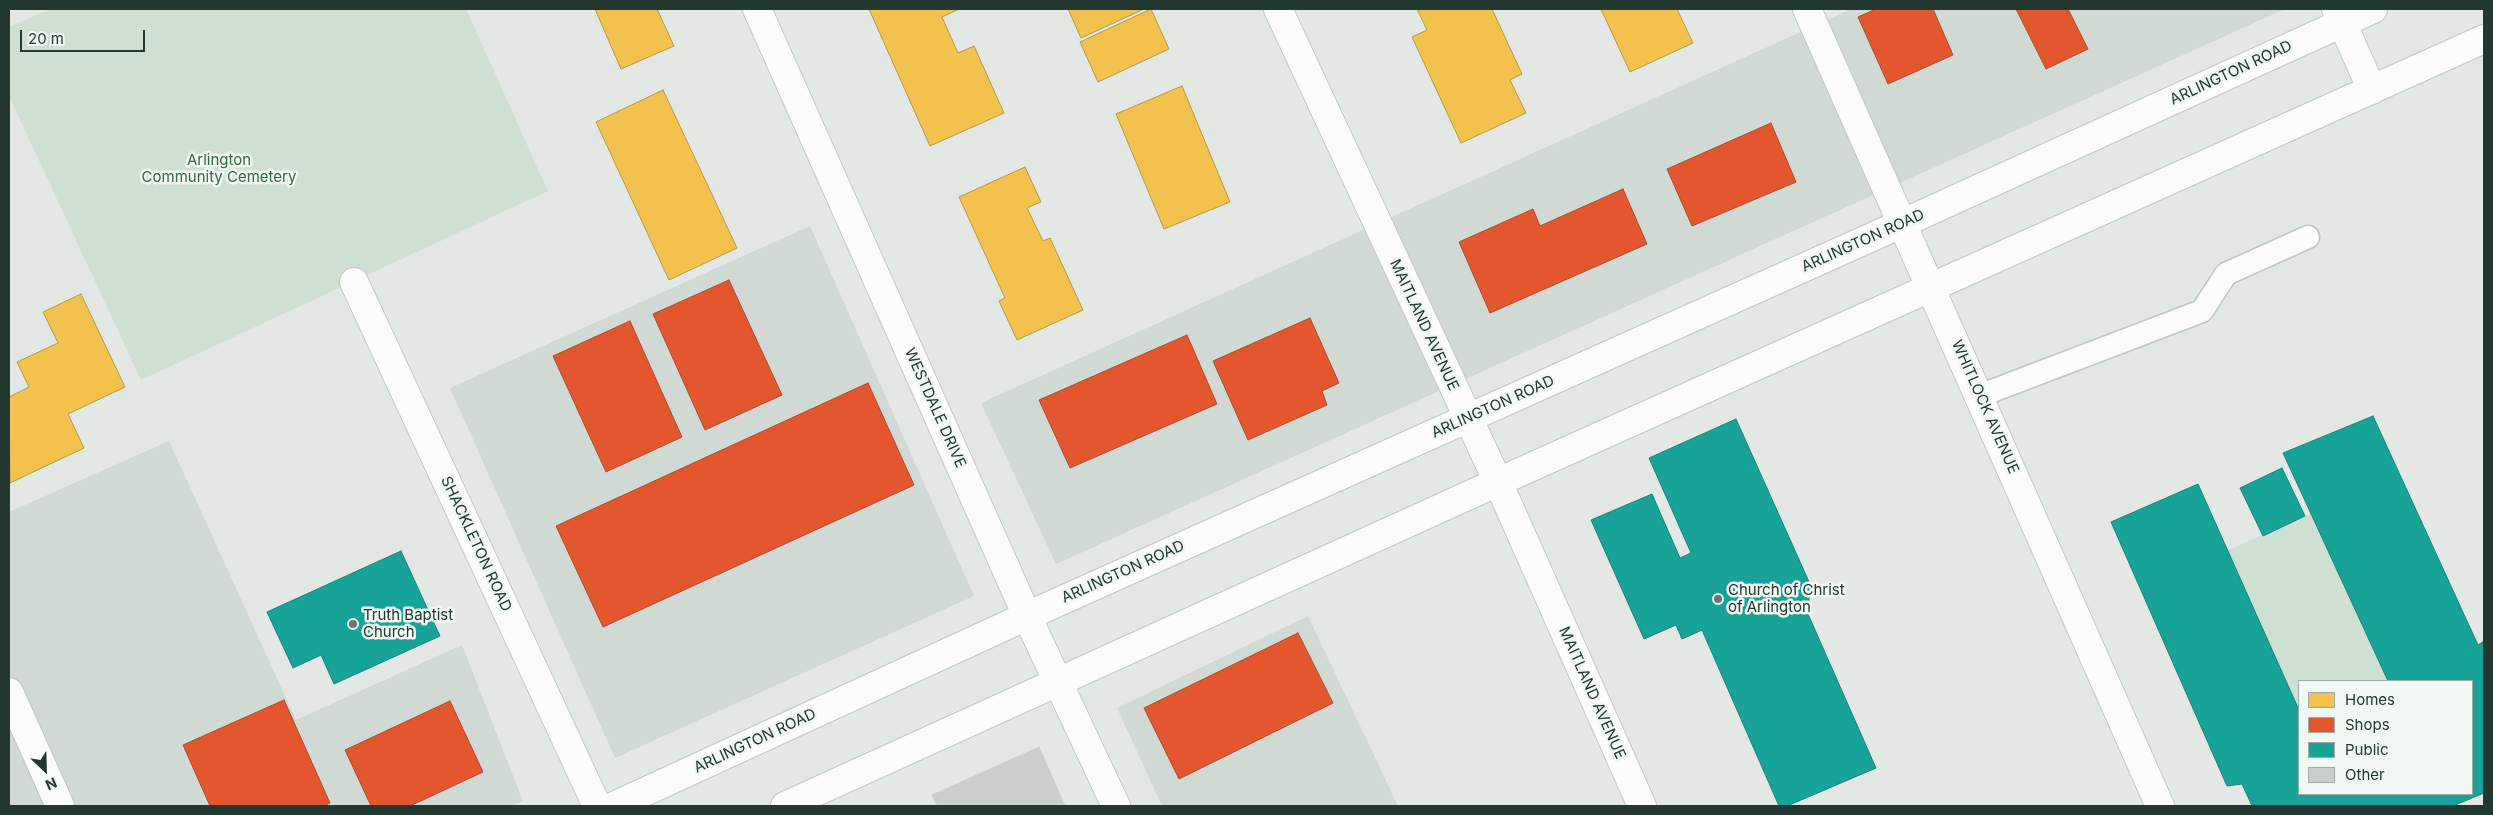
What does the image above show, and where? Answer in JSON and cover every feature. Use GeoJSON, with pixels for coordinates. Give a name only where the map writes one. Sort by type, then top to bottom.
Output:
{"type":"FeatureCollection","features":[{"type":"Feature","properties":{"kind":"main road","name":"WESTDALE DRIVE"},"geometry":{"type":"LineString","coordinates":[[757,9],[1027,616],[1116,806]]}},
{"type":"Feature","properties":{"kind":"main road","name":"MAITLAND AVENUE"},"geometry":{"type":"LineString","coordinates":[[1278,9],[1498,482],[1642,806]]}},
{"type":"Feature","properties":{"kind":"main road","name":"WHITLOCK AVENUE"},"geometry":{"type":"LineString","coordinates":[[1807,9],[1901,224],[1932,287],[2160,806]]}},
{"type":"Feature","properties":{"kind":"main road","name":"ARLINGTON ROAD"},"geometry":{"type":"LineString","coordinates":[[614,806],[1027,616],[1901,224],[2339,16],[2373,9]]}},
{"type":"Feature","properties":{"kind":"main road"},"geometry":{"type":"LineString","coordinates":[[2339,16],[2372,90]]}},
{"type":"Feature","properties":{"kind":"main road"},"geometry":{"type":"LineString","coordinates":[[785,806],[1498,482],[2484,39]]}},
{"type":"Feature","properties":{"kind":"main road","name":"SHACKLETON ROAD"},"geometry":{"type":"LineString","coordinates":[[354,282],[598,806]]}},
{"type":"Feature","properties":{"kind":"main road"},"geometry":{"type":"LineString","coordinates":[[9,692],[60,806]]}},
{"type":"Feature","properties":{"kind":"lane"},"geometry":{"type":"LineString","coordinates":[[1980,396],[2202,311],[2226,274],[2308,237]]}},
{"type":"Feature","properties":{"kind":"shaded area"},"geometry":{"type":"Polygon","coordinates":[[[1847,9],[2285,9],[1056,564],[981,403],[1847,11],[1847,9]]]}},
{"type":"Feature","properties":{"kind":"shaded area"},"geometry":{"type":"Polygon","coordinates":[[[810,226],[974,596],[615,758],[450,388],[810,226]]]}},
{"type":"Feature","properties":{"kind":"shaded area"},"geometry":{"type":"Polygon","coordinates":[[[169,441],[296,720],[462,645],[523,801],[510,806],[9,806],[9,512],[169,441]]]}},
{"type":"Feature","properties":{"kind":"shaded area"},"geometry":{"type":"Polygon","coordinates":[[[1308,616],[1398,806],[1162,806],[1117,708],[1308,616]]]}},
{"type":"Feature","properties":{"kind":"green space","name":"Arlington Community Cemetery"},"geometry":{"type":"Polygon","coordinates":[[[50,9],[466,9],[548,191],[141,380],[9,96],[9,27],[50,9]]]}},
{"type":"Feature","properties":{"kind":"green space"},"geometry":{"type":"Polygon","coordinates":[[[2311,514],[2388,680],[2298,680],[2298,708],[2228,550],[2311,514]]]}},
{"type":"Feature","properties":{"kind":"building: Homes"},"geometry":{"type":"Polygon","coordinates":[[[595,9],[657,9],[674,46],[621,69],[595,9]]]}},
{"type":"Feature","properties":{"kind":"building: Homes"},"geometry":{"type":"Polygon","coordinates":[[[869,9],[959,9],[942,17],[958,53],[974,46],[1004,113],[930,146],[869,9]]]}},
{"type":"Feature","properties":{"kind":"building: Homes"},"geometry":{"type":"Polygon","coordinates":[[[1068,9],[1144,9],[1081,38],[1068,9]]]}},
{"type":"Feature","properties":{"kind":"building: Homes"},"geometry":{"type":"Polygon","coordinates":[[[1151,9],[1169,49],[1098,82],[1080,42],[1151,9]]]}},
{"type":"Feature","properties":{"kind":"building: Homes"},"geometry":{"type":"Polygon","coordinates":[[[1417,9],[1492,9],[1522,74],[1510,80],[1526,113],[1461,143],[1412,37],[1427,30],[1417,9]]]}},
{"type":"Feature","properties":{"kind":"building: Homes"},"geometry":{"type":"Polygon","coordinates":[[[1601,9],[1677,9],[1693,43],[1630,72],[1601,9]]]}},
{"type":"Feature","properties":{"kind":"building: Homes"},"geometry":{"type":"Polygon","coordinates":[[[1182,86],[1230,202],[1164,229],[1116,114],[1182,86]]]}},
{"type":"Feature","properties":{"kind":"building: Homes"},"geometry":{"type":"Polygon","coordinates":[[[663,90],[737,248],[669,280],[596,122],[663,90]]]}},
{"type":"Feature","properties":{"kind":"building: Homes"},"geometry":{"type":"Polygon","coordinates":[[[1025,167],[1041,202],[1027,208],[1043,241],[1050,238],[1083,310],[1017,340],[999,301],[1005,298],[959,197],[1025,167]]]}},
{"type":"Feature","properties":{"kind":"building: Homes"},"geometry":{"type":"Polygon","coordinates":[[[81,294],[125,387],[68,414],[84,448],[10,483],[9,397],[29,387],[17,362],[58,343],[43,312],[81,294]]]}},
{"type":"Feature","properties":{"kind":"building: Shops"},"geometry":{"type":"Polygon","coordinates":[[[1876,9],[1933,9],[1953,55],[1888,84],[1858,17],[1876,9]]]}},
{"type":"Feature","properties":{"kind":"building: Shops"},"geometry":{"type":"Polygon","coordinates":[[[2016,9],[2068,9],[2088,49],[2046,69],[2016,9]]]}},
{"type":"Feature","properties":{"kind":"building: Shops"},"geometry":{"type":"Polygon","coordinates":[[[1771,123],[1796,182],[1692,226],[1667,169],[1771,123]]]}},
{"type":"Feature","properties":{"kind":"building: Shops"},"geometry":{"type":"Polygon","coordinates":[[[1623,189],[1647,244],[1490,313],[1459,242],[1533,209],[1540,226],[1623,189]]]}},
{"type":"Feature","properties":{"kind":"building: Shops"},"geometry":{"type":"Polygon","coordinates":[[[729,280],[782,395],[705,430],[653,314],[729,280]]]}},
{"type":"Feature","properties":{"kind":"building: Shops"},"geometry":{"type":"Polygon","coordinates":[[[1310,318],[1339,383],[1322,391],[1327,405],[1248,440],[1213,361],[1310,318]]]}},
{"type":"Feature","properties":{"kind":"building: Shops"},"geometry":{"type":"Polygon","coordinates":[[[630,321],[682,437],[606,472],[553,356],[630,321]]]}},
{"type":"Feature","properties":{"kind":"building: Shops"},"geometry":{"type":"Polygon","coordinates":[[[1187,335],[1217,404],[1070,468],[1039,400],[1187,335]]]}},
{"type":"Feature","properties":{"kind":"building: Shops"},"geometry":{"type":"Polygon","coordinates":[[[868,383],[914,485],[603,627],[556,526],[868,383]]]}},
{"type":"Feature","properties":{"kind":"building: Shops"},"geometry":{"type":"Polygon","coordinates":[[[1298,633],[1333,703],[1179,779],[1144,708],[1298,633]]]}},
{"type":"Feature","properties":{"kind":"building: Shops"},"geometry":{"type":"Polygon","coordinates":[[[284,700],[330,803],[323,806],[210,806],[183,745],[284,700]]]}},
{"type":"Feature","properties":{"kind":"building: Shops"},"geometry":{"type":"Polygon","coordinates":[[[450,701],[483,772],[410,806],[371,806],[345,750],[450,701]]]}},
{"type":"Feature","properties":{"kind":"building: Public"},"geometry":{"type":"Polygon","coordinates":[[[2373,416],[2478,645],[2484,641],[2484,793],[2453,806],[2252,806],[2242,784],[2227,786],[2111,522],[2198,484],[2298,708],[2298,795],[2473,795],[2473,680],[2388,680],[2283,453],[2373,416]]]}},
{"type":"Feature","properties":{"kind":"building: Public","name":"Church of Christ of Arlington"},"geometry":{"type":"Polygon","coordinates":[[[1736,419],[1810,584],[1808,614],[1876,768],[1787,806],[1779,806],[1702,630],[1682,639],[1676,625],[1644,639],[1591,520],[1652,494],[1680,558],[1691,553],[1649,458],[1736,419]]]}},
{"type":"Feature","properties":{"kind":"building: Public"},"geometry":{"type":"Polygon","coordinates":[[[2282,468],[2305,516],[2263,536],[2240,488],[2282,468]]]}},
{"type":"Feature","properties":{"kind":"building: Public","name":"Truth Baptist Church"},"geometry":{"type":"Polygon","coordinates":[[[401,551],[440,636],[334,684],[321,655],[293,668],[267,612],[401,551]]]}},
{"type":"Feature","properties":{"kind":"building: Other"},"geometry":{"type":"Polygon","coordinates":[[[1039,747],[1065,806],[937,806],[932,795],[1039,747]]]}},
{"type":"Feature","properties":{"kind":"place","name":"Church of Christ of Arlington"},"geometry":{"type":"Point","coordinates":[1718,599]}},
{"type":"Feature","properties":{"kind":"place","name":"Truth Baptist Church"},"geometry":{"type":"Point","coordinates":[353,624]}}]}
